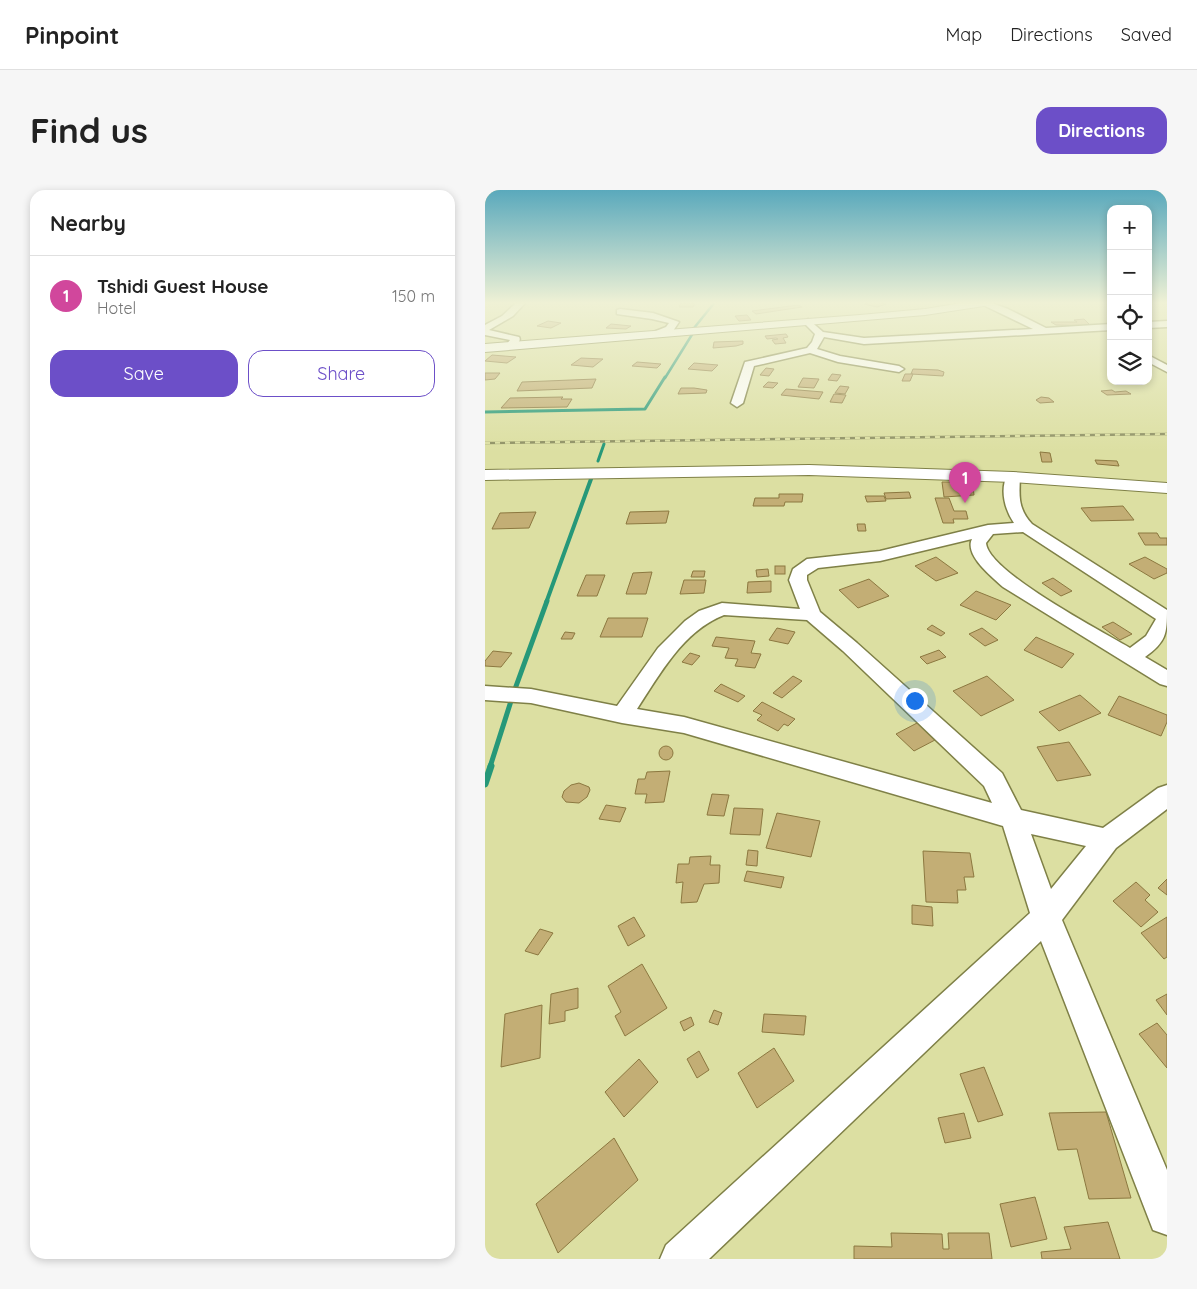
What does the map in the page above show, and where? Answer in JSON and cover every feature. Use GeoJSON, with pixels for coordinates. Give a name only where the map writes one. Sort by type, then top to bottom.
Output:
{"type":"FeatureCollection","features":[{"type":"Feature","properties":{"kind":"main road"},"geometry":{"type":"LineString","coordinates":[[485,467],[813,464],[930,466],[1167,482]]}},
{"type":"Feature","properties":{"kind":"main road"},"geometry":{"type":"LineString","coordinates":[[485,475],[809,470],[1013,477],[1167,488]]}},
{"type":"Feature","properties":{"kind":"street"},"geometry":{"type":"LineString","coordinates":[[737,403],[749,364],[802,352]]}},
{"type":"Feature","properties":{"kind":"street"},"geometry":{"type":"LineString","coordinates":[[816,352],[838,359],[899,369]]}},
{"type":"Feature","properties":{"kind":"street"},"geometry":{"type":"LineString","coordinates":[[1152,360],[1167,369]]}},
{"type":"Feature","properties":{"kind":"street"},"geometry":{"type":"LineString","coordinates":[[1013,477],[1011,503],[1016,517],[1026,527],[1121,590],[1167,617],[1155,639],[1145,649],[1131,656]]}},
{"type":"Feature","properties":{"kind":"street"},"geometry":{"type":"LineString","coordinates":[[1026,527],[988,530],[881,556],[813,563],[799,572],[798,580],[812,615],[850,647],[993,780],[1013,819],[1046,917],[1167,1216]]}},
{"type":"Feature","properties":{"kind":"street"},"geometry":{"type":"LineString","coordinates":[[988,530],[978,541],[978,548],[987,562],[1009,582],[1167,679]]}},
{"type":"Feature","properties":{"kind":"street"},"geometry":{"type":"LineString","coordinates":[[622,715],[680,632],[709,612],[722,608],[812,615]]}},
{"type":"Feature","properties":{"kind":"street"},"geometry":{"type":"LineString","coordinates":[[485,693],[531,696],[622,715],[683,725],[1013,819],[1107,840]]}},
{"type":"Feature","properties":{"kind":"street"},"geometry":{"type":"LineString","coordinates":[[680,1259],[1046,917],[1107,840],[1167,795]]}},
{"type":"Feature","properties":{"kind":"building"},"geometry":{"type":"Polygon","coordinates":[[[492,355],[516,357],[507,363],[485,361],[492,355]]]}},
{"type":"Feature","properties":{"kind":"building"},"geometry":{"type":"Polygon","coordinates":[[[581,358],[603,359],[593,367],[571,365],[581,358]]]}},
{"type":"Feature","properties":{"kind":"building"},"geometry":{"type":"Polygon","coordinates":[[[637,362],[661,364],[657,368],[632,366],[637,362]]]}},
{"type":"Feature","properties":{"kind":"building"},"geometry":{"type":"Polygon","coordinates":[[[694,363],[718,365],[712,371],[688,369],[694,363]]]}},
{"type":"Feature","properties":{"kind":"building"},"geometry":{"type":"Polygon","coordinates":[[[766,368],[774,369],[769,376],[760,375],[766,368]]]}},
{"type":"Feature","properties":{"kind":"building"},"geometry":{"type":"Polygon","coordinates":[[[913,369],[944,372],[943,376],[911,374],[913,369]]]}},
{"type":"Feature","properties":{"kind":"building"},"geometry":{"type":"Polygon","coordinates":[[[485,373],[500,373],[495,379],[485,380],[485,373]]]}},
{"type":"Feature","properties":{"kind":"building"},"geometry":{"type":"Polygon","coordinates":[[[832,374],[841,375],[837,381],[828,380],[832,374]]]}},
{"type":"Feature","properties":{"kind":"building"},"geometry":{"type":"Polygon","coordinates":[[[905,374],[913,374],[910,381],[902,381],[905,374]]]}},
{"type":"Feature","properties":{"kind":"building"},"geometry":{"type":"Polygon","coordinates":[[[803,378],[819,379],[814,388],[798,387],[803,378]]]}},
{"type":"Feature","properties":{"kind":"building"},"geometry":{"type":"Polygon","coordinates":[[[596,379],[592,388],[517,391],[522,382],[596,379]]]}},
{"type":"Feature","properties":{"kind":"building"},"geometry":{"type":"Polygon","coordinates":[[[768,382],[778,383],[773,388],[763,387],[768,382]]]}},
{"type":"Feature","properties":{"kind":"building"},"geometry":{"type":"Polygon","coordinates":[[[840,386],[849,387],[845,394],[835,393],[840,386]]]}},
{"type":"Feature","properties":{"kind":"building"},"geometry":{"type":"Polygon","coordinates":[[[681,388],[707,390],[706,393],[678,394],[681,388]]]}},
{"type":"Feature","properties":{"kind":"building"},"geometry":{"type":"Polygon","coordinates":[[[786,389],[823,392],[819,399],[781,395],[786,389]]]}},
{"type":"Feature","properties":{"kind":"building"},"geometry":{"type":"Polygon","coordinates":[[[1112,390],[1115,392],[1126,391],[1131,394],[1107,395],[1101,391],[1112,390]]]}},
{"type":"Feature","properties":{"kind":"building"},"geometry":{"type":"Polygon","coordinates":[[[834,394],[846,395],[842,403],[830,402],[834,394]]]}},
{"type":"Feature","properties":{"kind":"building"},"geometry":{"type":"Polygon","coordinates":[[[563,397],[561,399],[572,399],[567,407],[501,408],[510,398],[563,397]]]}},
{"type":"Feature","properties":{"kind":"building"},"geometry":{"type":"Polygon","coordinates":[[[1041,397],[1049,398],[1054,402],[1040,403],[1036,400],[1041,397]]]}},
{"type":"Feature","properties":{"kind":"building"},"geometry":{"type":"Polygon","coordinates":[[[1040,452],[1050,453],[1052,462],[1042,462],[1040,452]]]}},
{"type":"Feature","properties":{"kind":"building"},"geometry":{"type":"Polygon","coordinates":[[[1095,460],[1117,461],[1119,466],[1097,464],[1095,460]]]}},
{"type":"Feature","properties":{"kind":"building"},"geometry":{"type":"Polygon","coordinates":[[[942,482],[959,482],[960,487],[973,487],[974,495],[944,497],[942,482]]]}},
{"type":"Feature","properties":{"kind":"building"},"geometry":{"type":"Polygon","coordinates":[[[909,492],[911,498],[886,499],[884,493],[909,492]]]}},
{"type":"Feature","properties":{"kind":"building"},"geometry":{"type":"Polygon","coordinates":[[[779,494],[803,494],[802,502],[785,502],[784,506],[753,506],[755,498],[779,498],[779,494]]]}},
{"type":"Feature","properties":{"kind":"building"},"geometry":{"type":"Polygon","coordinates":[[[865,496],[884,496],[886,501],[867,502],[865,496]]]}},
{"type":"Feature","properties":{"kind":"building"},"geometry":{"type":"Polygon","coordinates":[[[935,498],[949,498],[954,511],[966,511],[968,519],[953,519],[954,523],[943,523],[935,498]]]}},
{"type":"Feature","properties":{"kind":"building"},"geometry":{"type":"Polygon","coordinates":[[[1123,506],[1134,520],[1091,521],[1081,508],[1123,506]]]}},
{"type":"Feature","properties":{"kind":"building"},"geometry":{"type":"Polygon","coordinates":[[[669,511],[666,523],[626,524],[630,512],[669,511]]]}},
{"type":"Feature","properties":{"kind":"building"},"geometry":{"type":"Polygon","coordinates":[[[536,512],[529,528],[492,529],[500,513],[536,512]]]}},
{"type":"Feature","properties":{"kind":"building"},"geometry":{"type":"Polygon","coordinates":[[[857,524],[865,524],[866,531],[858,531],[857,524]]]}},
{"type":"Feature","properties":{"kind":"building"},"geometry":{"type":"Polygon","coordinates":[[[1138,533],[1157,533],[1160,538],[1167,538],[1167,545],[1145,545],[1138,533]]]}},
{"type":"Feature","properties":{"kind":"building"},"geometry":{"type":"Polygon","coordinates":[[[936,557],[958,573],[936,581],[915,566],[936,557]]]}},
{"type":"Feature","properties":{"kind":"building"},"geometry":{"type":"Polygon","coordinates":[[[1145,557],[1167,569],[1167,573],[1154,579],[1129,564],[1145,557]]]}},
{"type":"Feature","properties":{"kind":"building"},"geometry":{"type":"Polygon","coordinates":[[[775,566],[785,566],[785,574],[775,574],[775,566]]]}},
{"type":"Feature","properties":{"kind":"building"},"geometry":{"type":"Polygon","coordinates":[[[768,569],[769,576],[757,577],[756,570],[768,569]]]}},
{"type":"Feature","properties":{"kind":"building"},"geometry":{"type":"Polygon","coordinates":[[[693,571],[705,571],[704,577],[691,577],[693,571]]]}},
{"type":"Feature","properties":{"kind":"building"},"geometry":{"type":"Polygon","coordinates":[[[652,572],[646,594],[626,594],[633,573],[652,572]]]}},
{"type":"Feature","properties":{"kind":"building"},"geometry":{"type":"Polygon","coordinates":[[[586,575],[605,575],[597,596],[577,596],[586,575]]]}},
{"type":"Feature","properties":{"kind":"building"},"geometry":{"type":"Polygon","coordinates":[[[1053,578],[1072,591],[1061,596],[1042,583],[1053,578]]]}},
{"type":"Feature","properties":{"kind":"building"},"geometry":{"type":"Polygon","coordinates":[[[869,579],[889,596],[858,608],[839,590],[869,579]]]}},
{"type":"Feature","properties":{"kind":"building"},"geometry":{"type":"Polygon","coordinates":[[[684,580],[706,580],[704,593],[680,594],[684,580]]]}},
{"type":"Feature","properties":{"kind":"building"},"geometry":{"type":"Polygon","coordinates":[[[771,581],[771,592],[747,593],[748,582],[771,581]]]}},
{"type":"Feature","properties":{"kind":"building"},"geometry":{"type":"Polygon","coordinates":[[[976,591],[1011,605],[996,620],[960,605],[976,591]]]}},
{"type":"Feature","properties":{"kind":"building"},"geometry":{"type":"Polygon","coordinates":[[[608,618],[648,618],[642,637],[600,637],[608,618]]]}},
{"type":"Feature","properties":{"kind":"building"},"geometry":{"type":"Polygon","coordinates":[[[1113,622],[1132,634],[1120,640],[1102,627],[1113,622]]]}},
{"type":"Feature","properties":{"kind":"building"},"geometry":{"type":"Polygon","coordinates":[[[932,625],[945,633],[941,636],[927,629],[932,625]]]}},
{"type":"Feature","properties":{"kind":"building"},"geometry":{"type":"Polygon","coordinates":[[[777,628],[795,632],[788,644],[769,640],[777,628]]]}},
{"type":"Feature","properties":{"kind":"building"},"geometry":{"type":"Polygon","coordinates":[[[982,628],[998,640],[985,646],[969,634],[982,628]]]}},
{"type":"Feature","properties":{"kind":"building"},"geometry":{"type":"Polygon","coordinates":[[[565,632],[575,633],[572,639],[561,639],[565,632]]]}},
{"type":"Feature","properties":{"kind":"building"},"geometry":{"type":"Polygon","coordinates":[[[716,637],[755,641],[751,653],[761,654],[755,668],[735,666],[738,659],[725,658],[729,648],[712,646],[716,637]]]}},
{"type":"Feature","properties":{"kind":"building"},"geometry":{"type":"Polygon","coordinates":[[[1036,637],[1074,654],[1062,668],[1024,650],[1036,637]]]}},
{"type":"Feature","properties":{"kind":"building"},"geometry":{"type":"Polygon","coordinates":[[[939,650],[946,657],[927,664],[920,657],[939,650]]]}},
{"type":"Feature","properties":{"kind":"building"},"geometry":{"type":"Polygon","coordinates":[[[493,651],[512,653],[501,667],[485,666],[485,661],[493,651]]]}},
{"type":"Feature","properties":{"kind":"building"},"geometry":{"type":"Polygon","coordinates":[[[690,653],[700,656],[692,665],[682,662],[690,653]]]}},
{"type":"Feature","properties":{"kind":"building"},"geometry":{"type":"Polygon","coordinates":[[[793,676],[802,681],[782,698],[773,693],[793,676]]]}},
{"type":"Feature","properties":{"kind":"building"},"geometry":{"type":"Polygon","coordinates":[[[987,676],[1014,700],[981,716],[953,691],[987,676]]]}},
{"type":"Feature","properties":{"kind":"building"},"geometry":{"type":"Polygon","coordinates":[[[721,684],[745,696],[738,702],[714,691],[721,684]]]}},
{"type":"Feature","properties":{"kind":"building"},"geometry":{"type":"Polygon","coordinates":[[[1080,695],[1101,713],[1059,731],[1039,712],[1080,695]]]}},
{"type":"Feature","properties":{"kind":"building"},"geometry":{"type":"Polygon","coordinates":[[[1119,696],[1167,715],[1167,722],[1161,736],[1108,715],[1119,696]]]}},
{"type":"Feature","properties":{"kind":"building"},"geometry":{"type":"Polygon","coordinates":[[[762,702],[795,719],[788,726],[784,724],[778,731],[757,720],[762,715],[753,711],[762,702]]]}},
{"type":"Feature","properties":{"kind":"building"},"geometry":{"type":"Polygon","coordinates":[[[917,723],[935,740],[914,751],[896,734],[917,723]]]}},
{"type":"Feature","properties":{"kind":"building"},"geometry":{"type":"Polygon","coordinates":[[[1069,742],[1091,775],[1057,781],[1037,747],[1069,742]]]}},
{"type":"Feature","properties":{"kind":"building"},"geometry":{"type":"Polygon","coordinates":[[[666,746],[671,748],[673,753],[671,758],[666,760],[661,758],[659,753],[661,748],[666,746]]]}},
{"type":"Feature","properties":{"kind":"building"},"geometry":{"type":"Polygon","coordinates":[[[670,771],[664,802],[645,803],[647,794],[635,794],[638,779],[645,779],[647,772],[670,771]]]}},
{"type":"Feature","properties":{"kind":"building"},"geometry":{"type":"Polygon","coordinates":[[[579,783],[589,787],[590,790],[587,797],[579,803],[566,802],[562,797],[564,791],[571,785],[579,783]]]}},
{"type":"Feature","properties":{"kind":"building"},"geometry":{"type":"Polygon","coordinates":[[[712,794],[729,795],[724,816],[707,815],[712,794]]]}},
{"type":"Feature","properties":{"kind":"building"},"geometry":{"type":"Polygon","coordinates":[[[606,805],[626,808],[620,822],[599,819],[606,805]]]}},
{"type":"Feature","properties":{"kind":"building"},"geometry":{"type":"Polygon","coordinates":[[[734,808],[763,809],[760,835],[730,834],[734,808]]]}},
{"type":"Feature","properties":{"kind":"building"},"geometry":{"type":"Polygon","coordinates":[[[777,813],[820,821],[811,857],[766,848],[777,813]]]}},
{"type":"Feature","properties":{"kind":"building"},"geometry":{"type":"Polygon","coordinates":[[[748,850],[758,851],[757,866],[746,865],[748,850]]]}},
{"type":"Feature","properties":{"kind":"building"},"geometry":{"type":"Polygon","coordinates":[[[923,851],[970,853],[974,877],[964,877],[966,890],[957,890],[958,903],[926,902],[923,851]]]}},
{"type":"Feature","properties":{"kind":"building"},"geometry":{"type":"Polygon","coordinates":[[[711,856],[710,865],[720,865],[719,883],[704,884],[697,902],[681,903],[683,882],[676,883],[678,864],[689,864],[690,857],[711,856]]]}},
{"type":"Feature","properties":{"kind":"building"},"geometry":{"type":"Polygon","coordinates":[[[747,871],[784,877],[781,888],[744,881],[747,871]]]}},
{"type":"Feature","properties":{"kind":"building"},"geometry":{"type":"Polygon","coordinates":[[[1167,879],[1167,895],[1158,888],[1167,879]]]}},
{"type":"Feature","properties":{"kind":"building"},"geometry":{"type":"Polygon","coordinates":[[[1136,882],[1150,895],[1145,900],[1158,912],[1141,927],[1113,901],[1136,882]]]}},
{"type":"Feature","properties":{"kind":"building"},"geometry":{"type":"Polygon","coordinates":[[[912,905],[932,907],[933,926],[912,924],[912,905]]]}},
{"type":"Feature","properties":{"kind":"building"},"geometry":{"type":"Polygon","coordinates":[[[634,917],[645,936],[628,946],[618,926],[634,917]]]}},
{"type":"Feature","properties":{"kind":"building"},"geometry":{"type":"Polygon","coordinates":[[[1167,917],[1167,957],[1164,959],[1141,933],[1167,917]]]}},
{"type":"Feature","properties":{"kind":"building"},"geometry":{"type":"Polygon","coordinates":[[[540,929],[553,933],[538,955],[525,951],[540,929]]]}},
{"type":"Feature","properties":{"kind":"building"},"geometry":{"type":"Polygon","coordinates":[[[642,964],[667,1008],[625,1036],[615,1016],[621,1012],[608,986],[642,964]]]}},
{"type":"Feature","properties":{"kind":"building"},"geometry":{"type":"Polygon","coordinates":[[[578,988],[578,1008],[565,1011],[565,1021],[549,1024],[551,994],[578,988]]]}},
{"type":"Feature","properties":{"kind":"building"},"geometry":{"type":"Polygon","coordinates":[[[1167,994],[1167,1015],[1156,1000],[1167,994]]]}},
{"type":"Feature","properties":{"kind":"building"},"geometry":{"type":"Polygon","coordinates":[[[542,1005],[540,1058],[501,1067],[505,1014],[542,1005]]]}},
{"type":"Feature","properties":{"kind":"building"},"geometry":{"type":"Polygon","coordinates":[[[714,1010],[722,1013],[718,1025],[709,1022],[714,1010]]]}},
{"type":"Feature","properties":{"kind":"building"},"geometry":{"type":"Polygon","coordinates":[[[764,1014],[806,1016],[804,1035],[762,1032],[764,1014]]]}},
{"type":"Feature","properties":{"kind":"building"},"geometry":{"type":"Polygon","coordinates":[[[691,1017],[694,1025],[684,1031],[680,1022],[691,1017]]]}},
{"type":"Feature","properties":{"kind":"building"},"geometry":{"type":"Polygon","coordinates":[[[1157,1023],[1167,1035],[1167,1068],[1139,1034],[1157,1023]]]}},
{"type":"Feature","properties":{"kind":"building"},"geometry":{"type":"Polygon","coordinates":[[[774,1048],[794,1081],[757,1108],[738,1073],[774,1048]]]}},
{"type":"Feature","properties":{"kind":"building"},"geometry":{"type":"Polygon","coordinates":[[[699,1051],[709,1070],[697,1078],[687,1059],[699,1051]]]}},
{"type":"Feature","properties":{"kind":"building"},"geometry":{"type":"Polygon","coordinates":[[[639,1059],[658,1082],[624,1117],[605,1092],[639,1059]]]}},
{"type":"Feature","properties":{"kind":"building"},"geometry":{"type":"Polygon","coordinates":[[[984,1067],[1003,1115],[978,1122],[960,1074],[984,1067]]]}},
{"type":"Feature","properties":{"kind":"building"},"geometry":{"type":"Polygon","coordinates":[[[1106,1112],[1131,1198],[1089,1199],[1077,1149],[1058,1150],[1049,1113],[1106,1112]]]}},
{"type":"Feature","properties":{"kind":"building"},"geometry":{"type":"Polygon","coordinates":[[[964,1113],[971,1138],[945,1143],[938,1118],[964,1113]]]}},
{"type":"Feature","properties":{"kind":"building"},"geometry":{"type":"Polygon","coordinates":[[[614,1138],[638,1180],[558,1253],[536,1204],[614,1138]]]}},
{"type":"Feature","properties":{"kind":"building"},"geometry":{"type":"Polygon","coordinates":[[[1035,1197],[1047,1239],[1011,1247],[1000,1204],[1035,1197]]]}},
{"type":"Feature","properties":{"kind":"building"},"geometry":{"type":"Polygon","coordinates":[[[1108,1222],[1120,1259],[1042,1259],[1041,1252],[1071,1249],[1064,1227],[1108,1222]]]}},
{"type":"Feature","properties":{"kind":"building"},"geometry":{"type":"Polygon","coordinates":[[[891,1233],[942,1234],[943,1249],[949,1249],[948,1233],[989,1233],[992,1259],[854,1259],[854,1246],[892,1247],[891,1233]]]}},
{"type":"Feature","properties":{"kind":"waterway"},"geometry":{"type":"LineString","coordinates":[[665,378],[681,352]]}},
{"type":"Feature","properties":{"kind":"waterway"},"geometry":{"type":"LineString","coordinates":[[485,412],[645,409],[665,377]]}},
{"type":"Feature","properties":{"kind":"waterway"},"geometry":{"type":"LineString","coordinates":[[598,461],[604,444]]}},
{"type":"Feature","properties":{"kind":"waterway"},"geometry":{"type":"LineString","coordinates":[[546,603],[591,479]]}},
{"type":"Feature","properties":{"kind":"waterway"},"geometry":{"type":"LineString","coordinates":[[515,689],[547,601]]}},
{"type":"Feature","properties":{"kind":"waterway"},"geometry":{"type":"LineString","coordinates":[[490,767],[511,701]]}},
{"type":"Feature","properties":{"kind":"waterway"},"geometry":{"type":"LineString","coordinates":[[485,784],[491,766]]}},
{"type":"Feature","properties":{"kind":"railway"},"geometry":{"type":"LineString","coordinates":[[485,443],[1167,434]]}},
{"type":"Feature","properties":{"kind":"place","name":"Tshidi Guest House"},"geometry":{"type":"Point","coordinates":[965,503]}}]}
